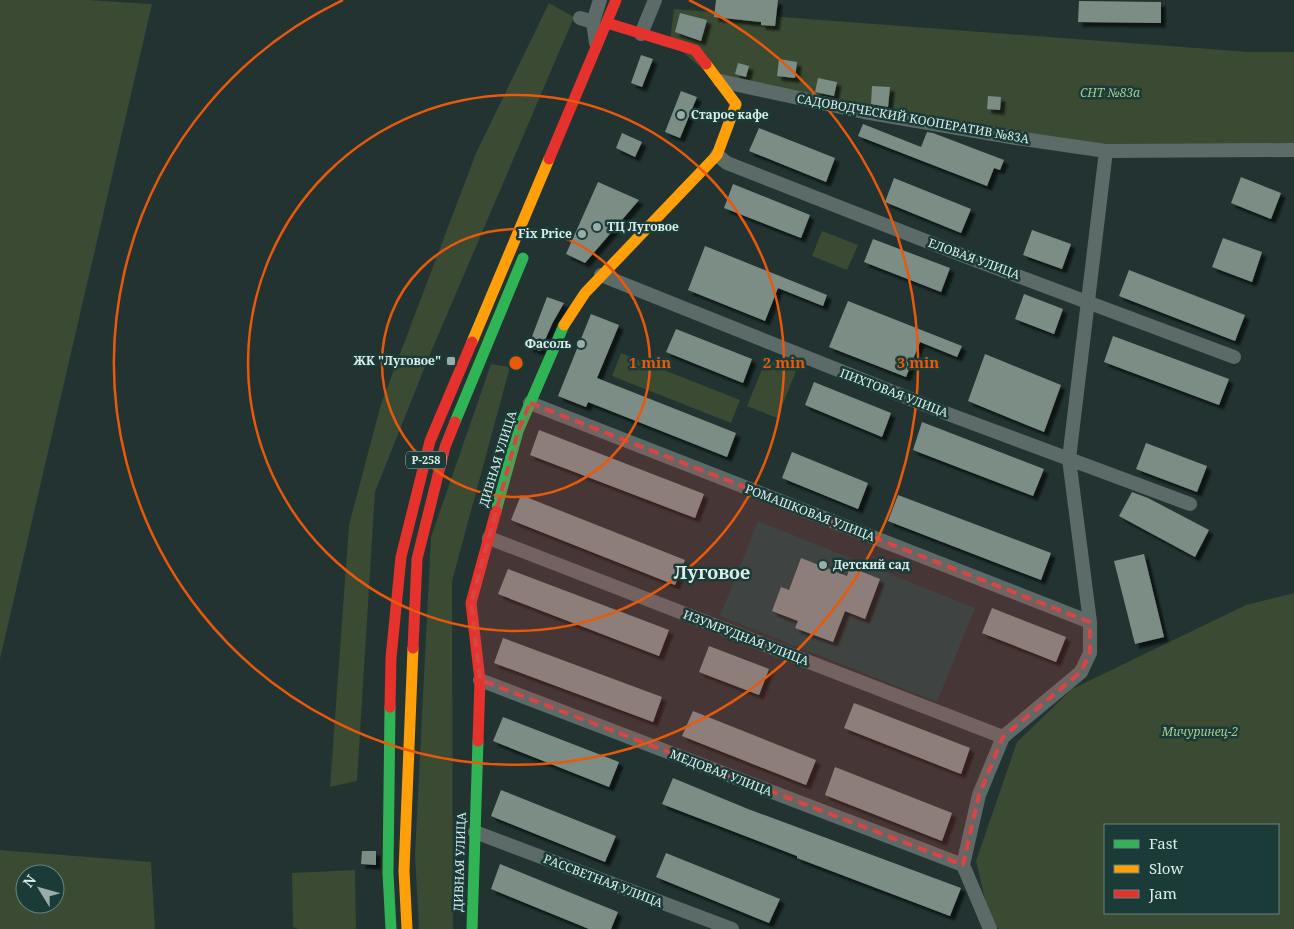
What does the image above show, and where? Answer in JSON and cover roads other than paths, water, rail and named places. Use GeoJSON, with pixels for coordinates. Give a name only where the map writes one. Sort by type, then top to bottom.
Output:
{"type":"FeatureCollection","features":[{"type":"Feature","properties":{"kind":"main road"},"geometry":{"type":"LineString","coordinates":[[593,21],[616,0]]}},
{"type":"Feature","properties":{"kind":"main road"},"geometry":{"type":"LineString","coordinates":[[617,32],[625,14]]}},
{"type":"Feature","properties":{"kind":"main road","name":"ДИВНАЯ УЛИЦА"},"geometry":{"type":"LineString","coordinates":[[472,929],[480,680],[471,603],[518,431],[563,327],[585,293],[717,155],[736,104],[695,50],[641,34],[617,32],[593,21]]}},
{"type":"Feature","properties":{"kind":"main road","name":"Р-258"},"geometry":{"type":"LineString","coordinates":[[391,929],[388,873],[391,658],[401,557],[430,441],[596,46]]}},
{"type":"Feature","properties":{"kind":"main road"},"geometry":{"type":"LineString","coordinates":[[406,929],[404,871],[417,559],[445,447],[526,249]]}},
{"type":"Feature","properties":{"kind":"street"},"geometry":{"type":"LineString","coordinates":[[596,46],[593,21],[600,0]]}},
{"type":"Feature","properties":{"kind":"street"},"geometry":{"type":"LineString","coordinates":[[641,34],[655,0]]}},
{"type":"Feature","properties":{"kind":"street","name":"САДОВОДЧЕСКИЙ КООПЕРАТИВ №83А"},"geometry":{"type":"LineString","coordinates":[[720,81],[864,112],[1106,151],[1294,150]]}},
{"type":"Feature","properties":{"kind":"street"},"geometry":{"type":"LineString","coordinates":[[990,929],[963,865],[979,795],[1003,737],[1081,672],[1090,654],[1090,622],[1069,459],[1106,151]]}},
{"type":"Feature","properties":{"kind":"street","name":"ЕЛОВАЯ УЛИЦА"},"geometry":{"type":"LineString","coordinates":[[717,155],[727,163],[828,203],[1234,356]]}},
{"type":"Feature","properties":{"kind":"street","name":"ПИХТОВАЯ УЛИЦА"},"geometry":{"type":"LineString","coordinates":[[601,275],[811,360],[1190,504]]}},
{"type":"Feature","properties":{"kind":"street","name":"РОМАШКОВАЯ УЛИЦА"},"geometry":{"type":"LineString","coordinates":[[530,404],[1090,622]]}},
{"type":"Feature","properties":{"kind":"street","name":"ИЗУМРУДНАЯ УЛИЦА"},"geometry":{"type":"LineString","coordinates":[[489,538],[1003,737]]}},
{"type":"Feature","properties":{"kind":"street","name":"МЕДОВАЯ УЛИЦА"},"geometry":{"type":"LineString","coordinates":[[480,680],[963,865]]}},
{"type":"Feature","properties":{"kind":"street","name":"РАССВЕТНАЯ УЛИЦА"},"geometry":{"type":"LineString","coordinates":[[475,832],[732,929]]}},
{"type":"Feature","properties":{"kind":"place","name":"Старое кафе"},"geometry":{"type":"Point","coordinates":[681,115]}},
{"type":"Feature","properties":{"kind":"place","name":"ТЦ Луговое"},"geometry":{"type":"Point","coordinates":[597,227]}},
{"type":"Feature","properties":{"kind":"place","name":"Fix Price"},"geometry":{"type":"Point","coordinates":[582,234]}},
{"type":"Feature","properties":{"kind":"place","name":"Фасоль"},"geometry":{"type":"Point","coordinates":[581,344]}},
{"type":"Feature","properties":{"kind":"place","name":"ЖК \"Луговое\""},"geometry":{"type":"Point","coordinates":[451,361]}},
{"type":"Feature","properties":{"kind":"place","name":"Детский сад"},"geometry":{"type":"Point","coordinates":[823,565]}},
{"type":"Feature","properties":{"kind":"district","name":"Луговое"},"geometry":{"type":"Point","coordinates":[712,573]}},
{"type":"Feature","properties":{"kind":"park label","name":"СНТ №83а"},"geometry":{"type":"Point","coordinates":[1110,93]}},
{"type":"Feature","properties":{"kind":"park label","name":"Мичуринец-2"},"geometry":{"type":"Point","coordinates":[1200,732]}}]}
